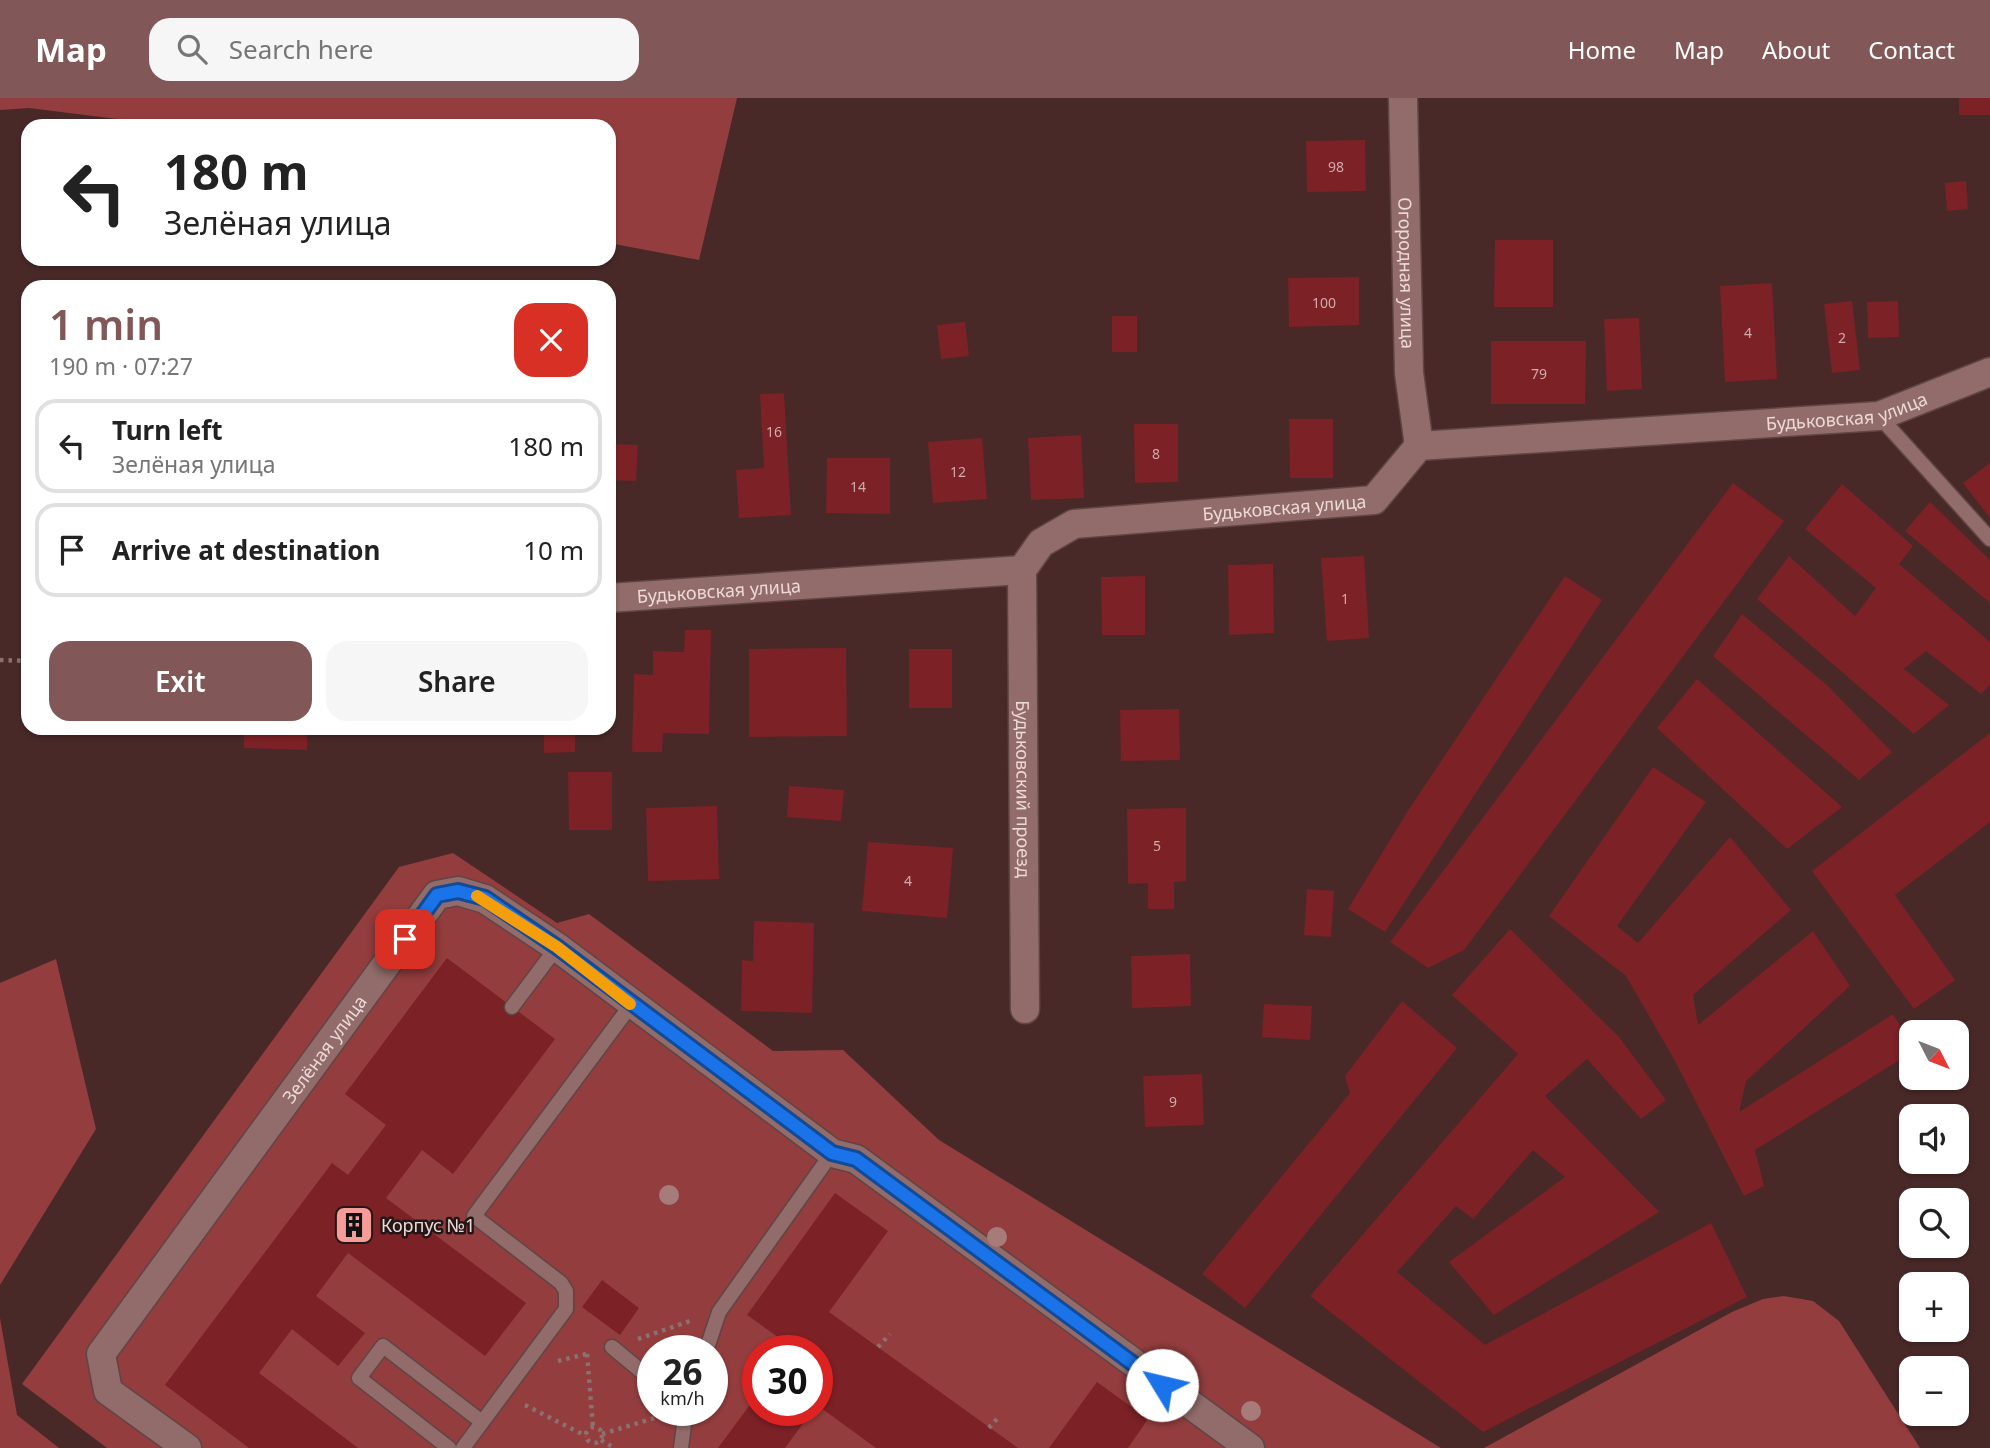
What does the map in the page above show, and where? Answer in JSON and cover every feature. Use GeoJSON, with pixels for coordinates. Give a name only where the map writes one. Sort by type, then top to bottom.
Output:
{"type":"FeatureCollection","features":[{"type":"Feature","properties":{"kind":"street","name":"Огородная улица"},"geometry":{"type":"LineString","coordinates":[[1403,98],[1409,373],[1419,446]]}},
{"type":"Feature","properties":{"kind":"street","name":"Будьковская улица"},"geometry":{"type":"LineString","coordinates":[[616,598],[1022,570],[1041,543],[1074,523],[1374,500],[1419,446],[1879,416],[1990,372]]}},
{"type":"Feature","properties":{"kind":"street","name":"Будьковский проезд"},"geometry":{"type":"LineString","coordinates":[[1022,570],[1024,1009]]}},
{"type":"Feature","properties":{"kind":"street","name":"Зелёная улица"},"geometry":{"type":"LineString","coordinates":[[187,1448],[108,1391],[100,1354],[437,895],[458,891],[485,898],[557,947],[832,1153],[856,1159],[1250,1448]]}},
{"type":"Feature","properties":{"kind":"lane"},"geometry":{"type":"LineString","coordinates":[[1879,416],[1990,539]]}},
{"type":"Feature","properties":{"kind":"lane"},"geometry":{"type":"LineString","coordinates":[[513,1007],[557,947]]}},
{"type":"Feature","properties":{"kind":"lane"},"geometry":{"type":"LineString","coordinates":[[463,1448],[566,1309],[566,1291],[561,1283],[474,1216],[631,1005]]}},
{"type":"Feature","properties":{"kind":"lane"},"geometry":{"type":"LineString","coordinates":[[711,1335],[719,1312],[832,1153]]}},
{"type":"Feature","properties":{"kind":"lane"},"geometry":{"type":"LineString","coordinates":[[449,1448],[359,1378],[383,1346],[482,1422]]}},
{"type":"Feature","properties":{"kind":"lane"},"geometry":{"type":"LineString","coordinates":[[612,1348],[637,1368]]}},
{"type":"Feature","properties":{"kind":"lane"},"geometry":{"type":"LineString","coordinates":[[681,1448],[684,1426]]}},
{"type":"Feature","properties":{"kind":"path"},"geometry":{"type":"LineString","coordinates":[[0,660],[21,661]]}},
{"type":"Feature","properties":{"kind":"path"},"geometry":{"type":"LineString","coordinates":[[878,1347],[890,1334]]}},
{"type":"Feature","properties":{"kind":"path"},"geometry":{"type":"LineString","coordinates":[[587,1354],[593,1427],[599,1441]]}},
{"type":"Feature","properties":{"kind":"path"},"geometry":{"type":"LineString","coordinates":[[503,1394],[614,1448]]}},
{"type":"Feature","properties":{"kind":"path"},"geometry":{"type":"LineString","coordinates":[[989,1428],[1000,1415]]}},
{"type":"Feature","properties":{"kind":"path"},"geometry":{"type":"LineString","coordinates":[[599,1441],[637,1426]]}},
{"type":"Feature","properties":{"kind":"path"},"geometry":{"type":"LineString","coordinates":[[586,1436],[593,1427]]}},
{"type":"Feature","properties":{"kind":"shaded area"},"geometry":{"type":"Polygon","coordinates":[[[0,98],[737,98],[699,260],[616,244],[616,119],[117,119],[29,108],[0,110],[0,98]]]}},
{"type":"Feature","properties":{"kind":"shaded area"},"geometry":{"type":"Polygon","coordinates":[[[453,853],[557,923],[589,914],[773,1051],[843,1050],[939,1140],[1441,1448],[107,1448],[22,1384],[399,867],[453,853]]]}},
{"type":"Feature","properties":{"kind":"shaded area"},"geometry":{"type":"Polygon","coordinates":[[[56,959],[96,1129],[0,1285],[0,983],[56,959]]]}},
{"type":"Feature","properties":{"kind":"shaded area"},"geometry":{"type":"Polygon","coordinates":[[[1784,1296],[1813,1301],[1839,1321],[1899,1415],[1899,1426],[1906,1426],[1920,1448],[1484,1448],[1732,1312],[1763,1299],[1784,1296]]]}},
{"type":"Feature","properties":{"kind":"shaded area"},"geometry":{"type":"Polygon","coordinates":[[[0,1318],[17,1415],[59,1448],[0,1448],[0,1318]]]}},
{"type":"Feature","properties":{"kind":"building"},"geometry":{"type":"Polygon","coordinates":[[[1959,98],[1990,98],[1990,115],[1959,115],[1959,98]]]}},
{"type":"Feature","properties":{"kind":"building"},"geometry":{"type":"Polygon","coordinates":[[[1365,140],[1366,191],[1307,192],[1306,141],[1365,140]]]}},
{"type":"Feature","properties":{"kind":"building"},"geometry":{"type":"Polygon","coordinates":[[[1966,181],[1968,209],[1947,211],[1945,183],[1966,181]]]}},
{"type":"Feature","properties":{"kind":"building"},"geometry":{"type":"Polygon","coordinates":[[[1495,240],[1553,240],[1553,307],[1494,307],[1495,240]]]}},
{"type":"Feature","properties":{"kind":"building"},"geometry":{"type":"Polygon","coordinates":[[[1359,277],[1359,325],[1289,327],[1288,278],[1359,277]]]}},
{"type":"Feature","properties":{"kind":"building"},"geometry":{"type":"Polygon","coordinates":[[[1772,283],[1777,379],[1725,382],[1720,286],[1772,283]]]}},
{"type":"Feature","properties":{"kind":"building"},"geometry":{"type":"Polygon","coordinates":[[[1852,301],[1860,370],[1832,373],[1824,304],[1852,301]]]}},
{"type":"Feature","properties":{"kind":"building"},"geometry":{"type":"Polygon","coordinates":[[[1898,301],[1899,337],[1868,338],[1867,302],[1898,301]]]}},
{"type":"Feature","properties":{"kind":"building"},"geometry":{"type":"Polygon","coordinates":[[[1112,316],[1137,316],[1137,352],[1112,352],[1112,316]]]}},
{"type":"Feature","properties":{"kind":"building"},"geometry":{"type":"Polygon","coordinates":[[[1639,318],[1642,389],[1607,391],[1604,319],[1639,318]]]}},
{"type":"Feature","properties":{"kind":"building"},"geometry":{"type":"Polygon","coordinates":[[[965,322],[969,356],[941,359],[937,325],[965,322]]]}},
{"type":"Feature","properties":{"kind":"building"},"geometry":{"type":"Polygon","coordinates":[[[1491,341],[1586,341],[1585,404],[1491,404],[1491,341]]]}},
{"type":"Feature","properties":{"kind":"building"},"geometry":{"type":"Polygon","coordinates":[[[784,393],[791,515],[739,518],[736,470],[764,468],[760,394],[784,393]]]}},
{"type":"Feature","properties":{"kind":"building"},"geometry":{"type":"Polygon","coordinates":[[[1289,419],[1333,419],[1333,478],[1290,478],[1289,419]]]}},
{"type":"Feature","properties":{"kind":"building"},"geometry":{"type":"Polygon","coordinates":[[[1134,424],[1178,424],[1178,482],[1135,483],[1134,424]]]}},
{"type":"Feature","properties":{"kind":"building"},"geometry":{"type":"Polygon","coordinates":[[[1081,435],[1084,498],[1031,500],[1028,438],[1081,435]]]}},
{"type":"Feature","properties":{"kind":"building"},"geometry":{"type":"Polygon","coordinates":[[[982,438],[987,499],[933,503],[928,442],[982,438]]]}},
{"type":"Feature","properties":{"kind":"building"},"geometry":{"type":"Polygon","coordinates":[[[616,444],[638,445],[636,481],[616,480],[616,444]]]}},
{"type":"Feature","properties":{"kind":"building"},"geometry":{"type":"Polygon","coordinates":[[[827,458],[890,458],[890,514],[826,513],[827,458]]]}},
{"type":"Feature","properties":{"kind":"building"},"geometry":{"type":"Polygon","coordinates":[[[1990,463],[1990,518],[1963,483],[1990,463]]]}},
{"type":"Feature","properties":{"kind":"building"},"geometry":{"type":"Polygon","coordinates":[[[1733,483],[1784,521],[1464,950],[1428,968],[1390,942],[1733,483]]]}},
{"type":"Feature","properties":{"kind":"building"},"geometry":{"type":"Polygon","coordinates":[[[1842,484],[1913,546],[1899,564],[1990,642],[1990,685],[1981,694],[1926,651],[1904,669],[1949,705],[1914,734],[1757,599],[1789,556],[1855,616],[1876,588],[1805,529],[1842,484]]]}},
{"type":"Feature","properties":{"kind":"building"},"geometry":{"type":"Polygon","coordinates":[[[1930,502],[1990,560],[1990,603],[1905,531],[1930,502]]]}},
{"type":"Feature","properties":{"kind":"building"},"geometry":{"type":"Polygon","coordinates":[[[1364,556],[1369,638],[1327,641],[1321,558],[1364,556]]]}},
{"type":"Feature","properties":{"kind":"building"},"geometry":{"type":"Polygon","coordinates":[[[1273,564],[1274,633],[1229,635],[1228,565],[1273,564]]]}},
{"type":"Feature","properties":{"kind":"building"},"geometry":{"type":"Polygon","coordinates":[[[1145,576],[1145,635],[1102,635],[1101,577],[1145,576]]]}},
{"type":"Feature","properties":{"kind":"building"},"geometry":{"type":"Polygon","coordinates":[[[1565,576],[1602,600],[1385,932],[1348,909],[1407,812],[1565,576]]]}},
{"type":"Feature","properties":{"kind":"building"},"geometry":{"type":"Polygon","coordinates":[[[1742,614],[1828,686],[1892,752],[1859,780],[1713,656],[1742,614]]]}},
{"type":"Feature","properties":{"kind":"building"},"geometry":{"type":"Polygon","coordinates":[[[685,630],[711,630],[709,734],[663,733],[662,752],[632,752],[634,674],[653,675],[653,651],[684,652],[685,630]]]}},
{"type":"Feature","properties":{"kind":"building"},"geometry":{"type":"Polygon","coordinates":[[[846,648],[847,736],[749,737],[749,649],[846,648]]]}},
{"type":"Feature","properties":{"kind":"building"},"geometry":{"type":"Polygon","coordinates":[[[909,649],[952,649],[952,708],[909,708],[909,649]]]}},
{"type":"Feature","properties":{"kind":"building"},"geometry":{"type":"Polygon","coordinates":[[[1697,679],[1842,807],[1787,849],[1657,728],[1697,679]]]}},
{"type":"Feature","properties":{"kind":"building"},"geometry":{"type":"Polygon","coordinates":[[[1179,709],[1180,760],[1121,761],[1120,710],[1179,709]]]}},
{"type":"Feature","properties":{"kind":"building"},"geometry":{"type":"Polygon","coordinates":[[[1990,733],[1990,822],[1895,895],[1955,980],[1914,1009],[1812,871],[1990,733]]]}},
{"type":"Feature","properties":{"kind":"building"},"geometry":{"type":"Polygon","coordinates":[[[244,735],[307,735],[307,750],[244,748],[244,735]]]}},
{"type":"Feature","properties":{"kind":"building"},"geometry":{"type":"Polygon","coordinates":[[[544,735],[575,735],[575,752],[544,753],[544,735]]]}},
{"type":"Feature","properties":{"kind":"building"},"geometry":{"type":"Polygon","coordinates":[[[1653,767],[1706,802],[1617,926],[1638,943],[1730,837],[1791,910],[1693,995],[1698,1025],[1813,931],[1850,986],[1746,1081],[1739,1112],[1893,1014],[1899,1024],[1899,1060],[1755,1150],[1764,1186],[1744,1196],[1675,1061],[1626,976],[1549,916],[1653,767]]]}},
{"type":"Feature","properties":{"kind":"building"},"geometry":{"type":"Polygon","coordinates":[[[568,772],[612,772],[612,830],[569,830],[568,772]]]}},
{"type":"Feature","properties":{"kind":"building"},"geometry":{"type":"Polygon","coordinates":[[[789,786],[844,790],[841,821],[787,817],[789,786]]]}},
{"type":"Feature","properties":{"kind":"building"},"geometry":{"type":"Polygon","coordinates":[[[717,806],[719,879],[648,881],[646,808],[717,806]]]}},
{"type":"Feature","properties":{"kind":"building"},"geometry":{"type":"Polygon","coordinates":[[[1186,808],[1186,881],[1174,882],[1174,909],[1148,909],[1148,883],[1128,884],[1127,809],[1186,808]]]}},
{"type":"Feature","properties":{"kind":"building"},"geometry":{"type":"Polygon","coordinates":[[[868,842],[953,848],[947,918],[862,911],[868,842]]]}},
{"type":"Feature","properties":{"kind":"building"},"geometry":{"type":"Polygon","coordinates":[[[1307,889],[1334,891],[1331,937],[1304,935],[1307,889]]]}},
{"type":"Feature","properties":{"kind":"building"},"geometry":{"type":"Polygon","coordinates":[[[754,921],[814,923],[812,1013],[741,1011],[742,960],[753,961],[754,921]]]}},
{"type":"Feature","properties":{"kind":"building"},"geometry":{"type":"Polygon","coordinates":[[[1510,929],[1619,1037],[1666,1100],[1641,1119],[1587,1059],[1545,1096],[1659,1212],[1494,1315],[1449,1262],[1565,1177],[1533,1150],[1473,1219],[1456,1206],[1397,1272],[1485,1345],[1711,1223],[1747,1297],[1483,1432],[1310,1296],[1518,1054],[1452,995],[1510,929]]]}},
{"type":"Feature","properties":{"kind":"building"},"geometry":{"type":"Polygon","coordinates":[[[1190,954],[1191,1006],[1132,1008],[1131,956],[1190,954]]]}},
{"type":"Feature","properties":{"kind":"building","name":"Корпус №1"},"geometry":{"type":"Polygon","coordinates":[[[447,958],[555,1039],[453,1174],[422,1150],[386,1198],[526,1303],[485,1356],[348,1253],[316,1296],[365,1333],[338,1366],[292,1329],[259,1373],[358,1448],[249,1448],[165,1385],[332,1163],[348,1175],[386,1125],[345,1094],[447,958]]]}},
{"type":"Feature","properties":{"kind":"building"},"geometry":{"type":"Polygon","coordinates":[[[1402,1001],[1457,1048],[1245,1308],[1202,1274],[1350,1093],[1345,1076],[1402,1001]]]}},
{"type":"Feature","properties":{"kind":"building"},"geometry":{"type":"Polygon","coordinates":[[[1264,1004],[1312,1006],[1310,1040],[1262,1037],[1264,1004]]]}},
{"type":"Feature","properties":{"kind":"building"},"geometry":{"type":"Polygon","coordinates":[[[1202,1074],[1204,1125],[1145,1127],[1143,1076],[1202,1074]]]}},
{"type":"Feature","properties":{"kind":"building"},"geometry":{"type":"Polygon","coordinates":[[[835,1193],[888,1231],[829,1312],[1018,1448],[876,1448],[833,1417],[833,1335],[775,1335],[747,1315],[835,1193]]]}},
{"type":"Feature","properties":{"kind":"building"},"geometry":{"type":"Polygon","coordinates":[[[602,1280],[639,1308],[620,1335],[582,1307],[602,1280]]]}},
{"type":"Feature","properties":{"kind":"building"},"geometry":{"type":"Polygon","coordinates":[[[1097,1382],[1148,1419],[1128,1448],[1049,1448],[1097,1382]]]}},
{"type":"Feature","properties":{"kind":"building"},"geometry":{"type":"Polygon","coordinates":[[[742,1416],[742,1426],[801,1426],[785,1448],[718,1448],[742,1416]]]}},
{"type":"Feature","properties":{"kind":"slow traffic"},"geometry":{"type":"LineString","coordinates":[[477,896],[485,898],[557,947],[630,1004]]}},
{"type":"Feature","properties":{"kind":"place","name":"Корпус №1"},"geometry":{"type":"Point","coordinates":[354,1225]}},
{"type":"Feature","properties":{"kind":"route"},"geometry":{"type":"LineString","coordinates":[[405,939],[437,895],[458,891],[485,898],[557,947],[832,1153],[856,1159],[1162,1385]]}}]}
